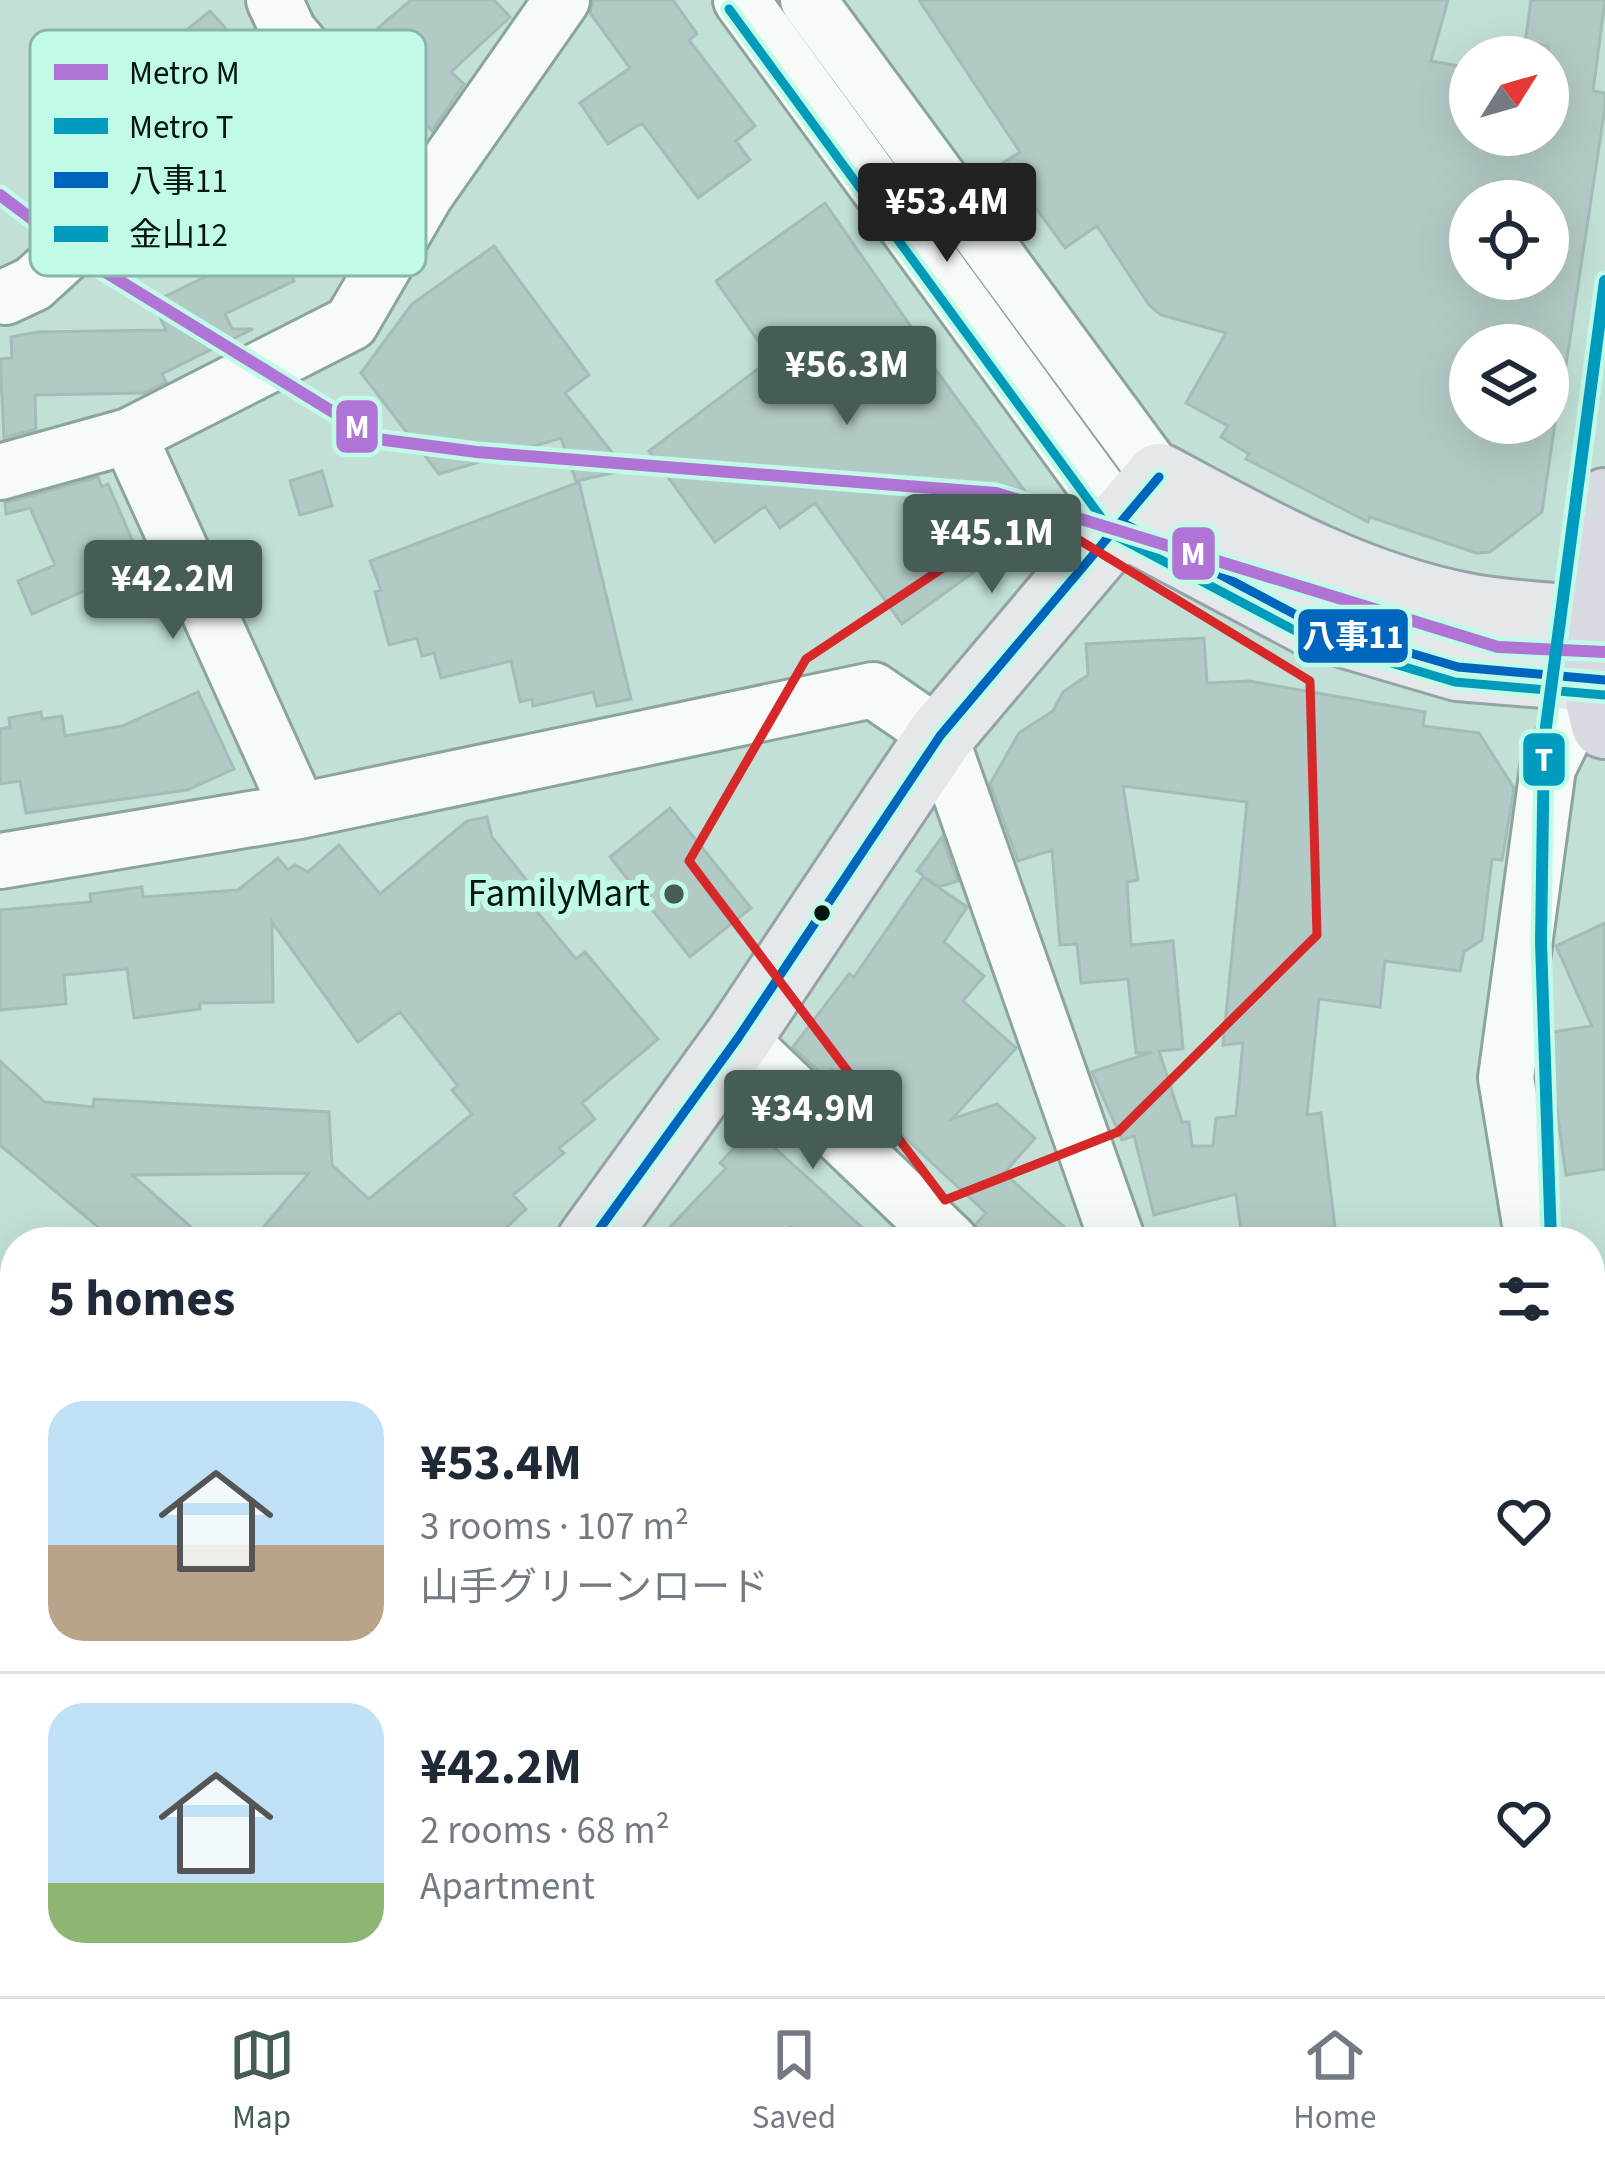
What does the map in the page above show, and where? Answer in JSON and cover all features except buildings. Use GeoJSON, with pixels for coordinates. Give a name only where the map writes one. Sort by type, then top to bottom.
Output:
{"type":"FeatureCollection","features":[{"type":"Feature","properties":{"kind":"highway"},"geometry":{"type":"LineString","coordinates":[[1599,665],[1605,502]]}},
{"type":"Feature","properties":{"kind":"main road"},"geometry":{"type":"LineString","coordinates":[[601,1227],[738,1038],[940,736],[1141,500],[1315,625],[1458,667],[1599,665]]}},
{"type":"Feature","properties":{"kind":"street"},"geometry":{"type":"LineString","coordinates":[[274,0],[288,30]]}},
{"type":"Feature","properties":{"kind":"street"},"geometry":{"type":"LineString","coordinates":[[426,194],[562,0]]}},
{"type":"Feature","properties":{"kind":"street"},"geometry":{"type":"LineString","coordinates":[[741,0],[1141,500]]}},
{"type":"Feature","properties":{"kind":"street"},"geometry":{"type":"LineString","coordinates":[[808,0],[1141,500]]}},
{"type":"Feature","properties":{"kind":"street"},"geometry":{"type":"LineString","coordinates":[[2,299],[42,276]]}},
{"type":"Feature","properties":{"kind":"street"},"geometry":{"type":"LineString","coordinates":[[0,472],[129,436],[351,323],[378,276]]}},
{"type":"Feature","properties":{"kind":"street"},"geometry":{"type":"LineString","coordinates":[[129,436],[299,811]]}},
{"type":"Feature","properties":{"kind":"street"},"geometry":{"type":"LineString","coordinates":[[1531,1227],[1506,1078],[1548,768],[1599,665]]}},
{"type":"Feature","properties":{"kind":"street"},"geometry":{"type":"LineString","coordinates":[[0,861],[299,811],[873,690],[940,736],[1113,1227]]}},
{"type":"Feature","properties":{"kind":"street"},"geometry":{"type":"LineString","coordinates":[[738,1038],[935,1227]]}},
{"type":"Feature","properties":{"kind":"highlighted area"},"geometry":{"type":"Polygon","coordinates":[[[1030,510],[1310,681],[1317,935],[1118,1132],[945,1200],[689,861],[806,659],[1030,510]]]}},
{"type":"Feature","properties":{"kind":"metro line","name":"M"},"geometry":{"type":"LineString","coordinates":[[0,195],[30,218]]}},
{"type":"Feature","properties":{"kind":"metro line","name":"M"},"geometry":{"type":"LineString","coordinates":[[112,276],[377,439],[477,452],[996,493],[1498,647],[1605,652]]}},
{"type":"Feature","properties":{"kind":"metro line","name":"T"},"geometry":{"type":"LineString","coordinates":[[1550,1227],[1541,942],[1544,742],[1605,281]]}},
{"type":"Feature","properties":{"kind":"transit line","name":"金山12"},"geometry":{"type":"LineString","coordinates":[[729,9],[1114,535],[1311,639],[1455,682],[1604,695]]}},
{"type":"Feature","properties":{"kind":"transit line","name":"八事11"},"geometry":{"type":"LineString","coordinates":[[601,1227],[738,1038],[940,736],[1159,477]]}},
{"type":"Feature","properties":{"kind":"transit line","name":"八事11"},"geometry":{"type":"LineString","coordinates":[[1123,523],[1315,625],[1458,667],[1605,680]]}},
{"type":"Feature","properties":{"kind":"place","name":"FamilyMart"},"geometry":{"type":"Point","coordinates":[674,894]}}]}
